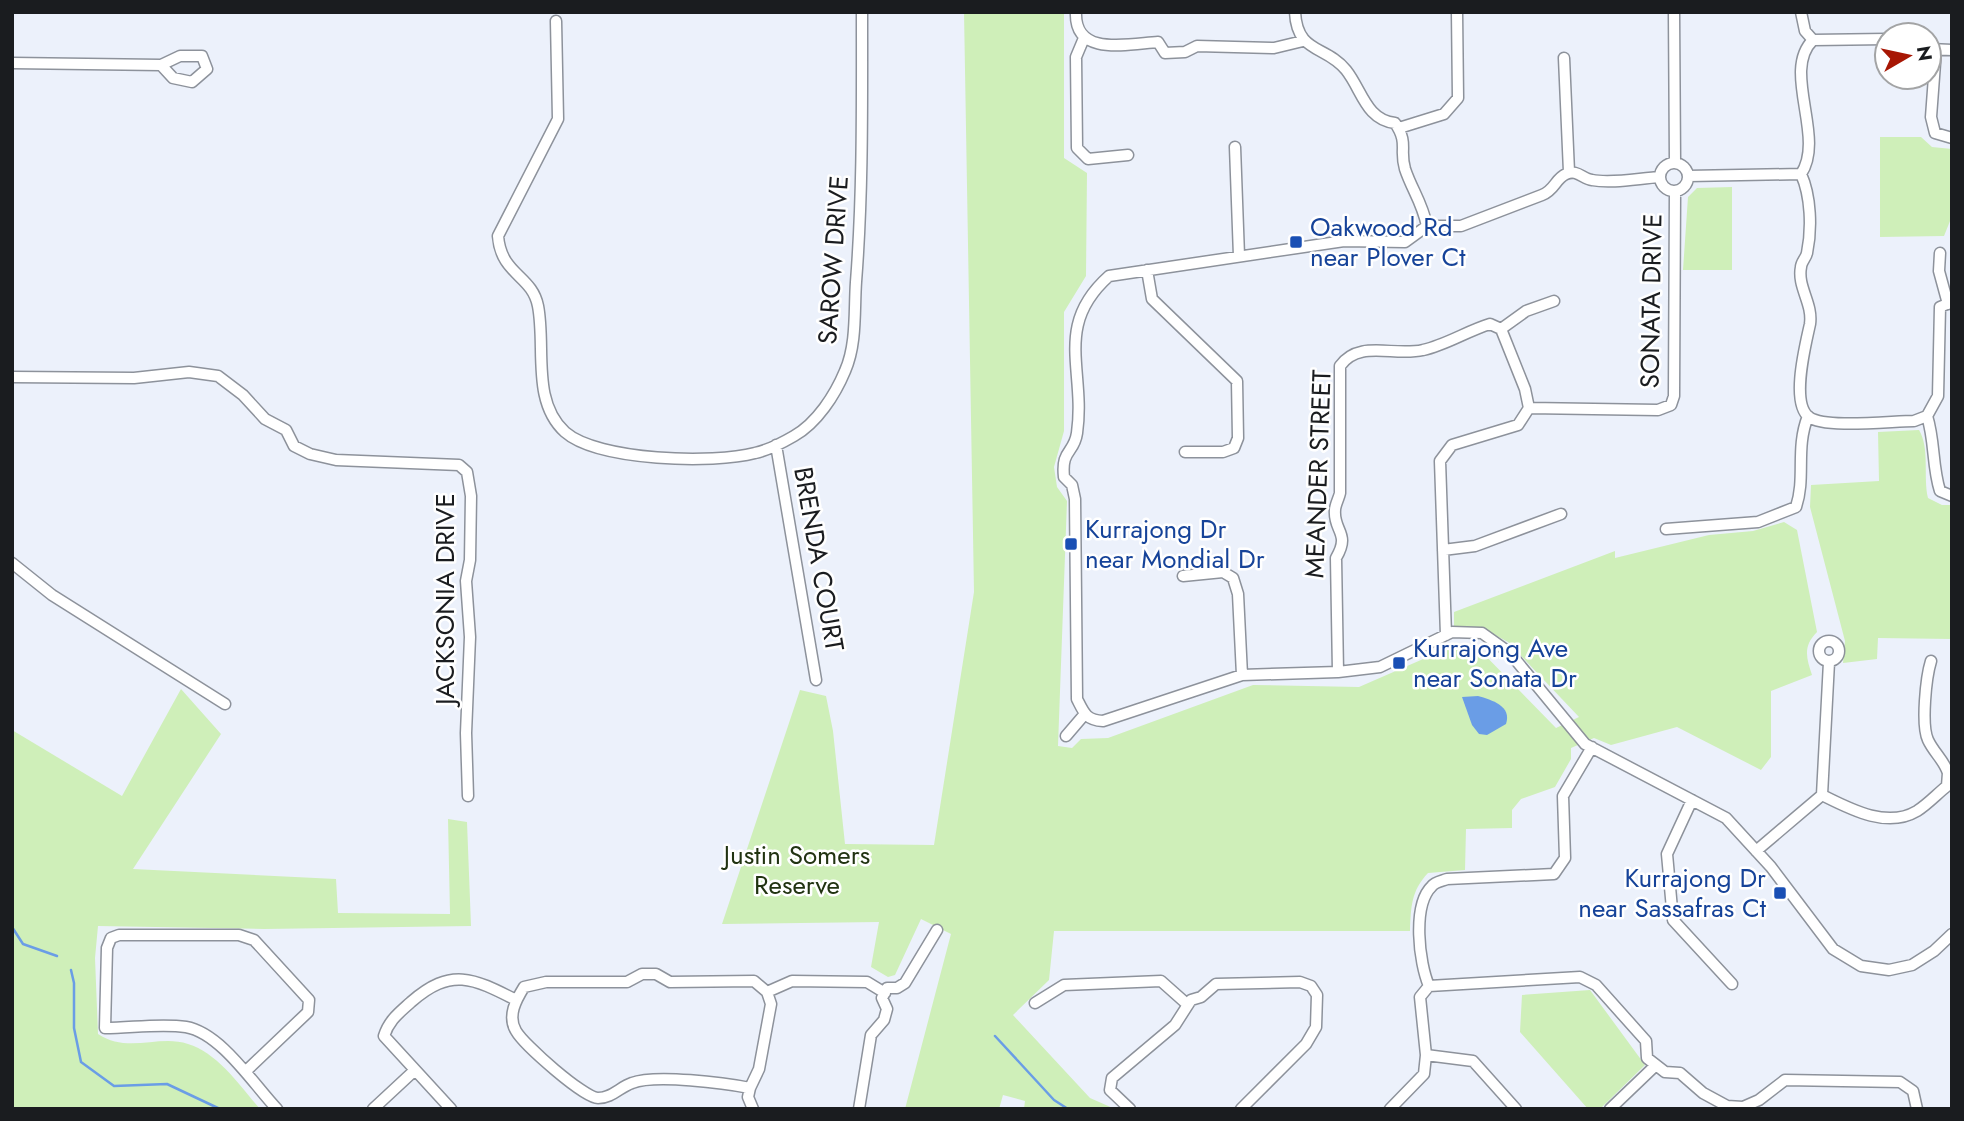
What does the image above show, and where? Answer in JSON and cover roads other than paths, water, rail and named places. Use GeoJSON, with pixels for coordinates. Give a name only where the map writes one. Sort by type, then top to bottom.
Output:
{"type":"FeatureCollection","features":[{"type":"Feature","properties":{"kind":"street","name":"SAROW DRIVE"},"geometry":{"type":"LineString","coordinates":[[556,21],[560,106],[558,119],[498,236],[499,254],[510,270],[526,282],[538,304],[545,400],[554,419],[579,442],[624,455],[728,457],[776,446],[807,425],[835,392],[846,368],[852,341],[863,196],[862,12]]}},
{"type":"Feature","properties":{"kind":"street"},"geometry":{"type":"LineString","coordinates":[[1076,12],[1075,25],[1084,38],[1104,46],[1158,42],[1165,53],[1185,52],[1197,46],[1274,48],[1303,41]]}},
{"type":"Feature","properties":{"kind":"street"},"geometry":{"type":"LineString","coordinates":[[1296,12],[1296,24],[1303,41],[1345,68],[1371,111],[1382,121],[1395,122],[1399,128],[1405,138],[1406,170],[1421,200],[1427,226]]}},
{"type":"Feature","properties":{"kind":"street"},"geometry":{"type":"LineString","coordinates":[[1399,128],[1444,114],[1458,98],[1457,12]]}},
{"type":"Feature","properties":{"kind":"street"},"geometry":{"type":"LineString","coordinates":[[1674,12],[1675,163]]}},
{"type":"Feature","properties":{"kind":"street"},"geometry":{"type":"LineString","coordinates":[[1801,12],[1805,32],[1813,40],[1873,38]]}},
{"type":"Feature","properties":{"kind":"street"},"geometry":{"type":"LineString","coordinates":[[1084,38],[1076,57],[1077,148],[1088,159],[1128,155]]}},
{"type":"Feature","properties":{"kind":"street"},"geometry":{"type":"LineString","coordinates":[[1801,174],[1807,165],[1808,142],[1808,120],[1802,93],[1802,57],[1813,40]]}},
{"type":"Feature","properties":{"kind":"street"},"geometry":{"type":"LineString","coordinates":[[1564,58],[1569,172]]}},
{"type":"Feature","properties":{"kind":"street"},"geometry":{"type":"LineString","coordinates":[[12,63],[160,65]]}},
{"type":"Feature","properties":{"kind":"street"},"geometry":{"type":"LineString","coordinates":[[1931,91],[1931,117],[1935,133],[1952,138]]}},
{"type":"Feature","properties":{"kind":"street"},"geometry":{"type":"LineString","coordinates":[[1235,147],[1239,257]]}},
{"type":"Feature","properties":{"kind":"street"},"geometry":{"type":"LineString","coordinates":[[1675,163],[1685,168],[1688,176],[1683,188],[1675,191],[1664,186],[1660,177],[1664,167],[1675,163]]}},
{"type":"Feature","properties":{"kind":"street"},"geometry":{"type":"LineString","coordinates":[[1660,177],[1591,181],[1580,174],[1569,172],[1559,178],[1552,191],[1461,226],[1427,226],[1405,242],[1344,241],[1109,276],[1090,293],[1079,316],[1076,343],[1077,434],[1062,460],[1064,477],[1072,485],[1075,499],[1077,699],[1084,715],[1091,720],[1103,721],[1242,675],[1338,672],[1380,667],[1452,632],[1482,633],[1510,653],[1585,744],[1726,818],[1756,851],[1833,949],[1861,966],[1889,970],[1912,965],[1934,951],[1952,934]]}},
{"type":"Feature","properties":{"kind":"street"},"geometry":{"type":"LineString","coordinates":[[1688,176],[1801,174]]}},
{"type":"Feature","properties":{"kind":"street"},"geometry":{"type":"LineString","coordinates":[[1801,174],[1807,187],[1810,225],[1807,255],[1800,265],[1801,284],[1809,300],[1810,322],[1800,384],[1802,407],[1808,416],[1822,422],[1914,421],[1927,416],[1938,396],[1940,307],[1950,303],[1939,271],[1940,253]]}},
{"type":"Feature","properties":{"kind":"street","name":"SONATA DRIVE"},"geometry":{"type":"LineString","coordinates":[[1529,408],[1658,410],[1671,405],[1675,191]]}},
{"type":"Feature","properties":{"kind":"street"},"geometry":{"type":"LineString","coordinates":[[1147,270],[1152,299],[1237,381],[1238,438],[1234,448],[1223,452],[1185,452]]}},
{"type":"Feature","properties":{"kind":"street"},"geometry":{"type":"LineString","coordinates":[[1446,635],[1440,461],[1452,445],[1518,425],[1529,408],[1525,389],[1501,329],[1526,311],[1554,301]]}},
{"type":"Feature","properties":{"kind":"street","name":"MEANDER STREET"},"geometry":{"type":"LineString","coordinates":[[1338,672],[1336,558],[1343,546],[1342,531],[1335,509],[1340,494],[1340,366],[1346,357],[1358,350],[1424,350],[1490,324],[1501,329]]}},
{"type":"Feature","properties":{"kind":"street","name":"JACKSONIA DRIVE"},"geometry":{"type":"LineString","coordinates":[[12,377],[134,378],[189,372],[218,376],[243,395],[265,419],[286,430],[294,446],[310,454],[336,460],[459,464],[467,472],[471,496],[470,560],[466,582],[470,637],[466,733],[468,796]]}},
{"type":"Feature","properties":{"kind":"street"},"geometry":{"type":"LineString","coordinates":[[1666,529],[1758,522],[1796,507],[1800,496],[1800,435],[1808,416]]}},
{"type":"Feature","properties":{"kind":"street"},"geometry":{"type":"LineString","coordinates":[[1927,416],[1932,433],[1934,472],[1940,491],[1952,496]]}},
{"type":"Feature","properties":{"kind":"street","name":"BRENDA COURT"},"geometry":{"type":"LineString","coordinates":[[776,446],[817,680]]}},
{"type":"Feature","properties":{"kind":"street"},"geometry":{"type":"LineString","coordinates":[[1443,550],[1475,546],[1561,514]]}},
{"type":"Feature","properties":{"kind":"street"},"geometry":{"type":"LineString","coordinates":[[12,563],[52,595],[225,704]]}},
{"type":"Feature","properties":{"kind":"street"},"geometry":{"type":"LineString","coordinates":[[1183,576],[1223,572],[1233,578],[1238,594],[1242,675]]}},
{"type":"Feature","properties":{"kind":"street"},"geometry":{"type":"LineString","coordinates":[[1756,851],[1822,795],[1829,662]]}},
{"type":"Feature","properties":{"kind":"street"},"geometry":{"type":"LineString","coordinates":[[1822,795],[1858,814],[1886,817],[1915,813],[1947,786],[1950,772],[1926,736],[1927,674],[1931,662]]}},
{"type":"Feature","properties":{"kind":"street"},"geometry":{"type":"LineString","coordinates":[[1066,736],[1084,715]]}},
{"type":"Feature","properties":{"kind":"street"},"geometry":{"type":"LineString","coordinates":[[1429,986],[1420,965],[1421,903],[1432,885],[1447,879],[1554,874],[1565,858],[1563,796],[1592,747]]}},
{"type":"Feature","properties":{"kind":"street"},"geometry":{"type":"LineString","coordinates":[[1692,800],[1667,854],[1674,920],[1732,984]]}},
{"type":"Feature","properties":{"kind":"street"},"geometry":{"type":"LineString","coordinates":[[859,1109],[871,1035],[884,1020],[887,1009],[883,998],[887,988],[897,988],[905,982],[937,930]]}},
{"type":"Feature","properties":{"kind":"street"},"geometry":{"type":"LineString","coordinates":[[246,1071],[308,1012],[309,1000],[254,940],[239,935],[119,935],[111,938],[107,948],[106,1028],[186,1027],[205,1034],[246,1071],[277,1109]]}},
{"type":"Feature","properties":{"kind":"street"},"geometry":{"type":"LineString","coordinates":[[750,1088],[712,1080],[633,1082],[596,1104],[576,1089],[515,1031],[512,1006],[524,987],[546,982],[627,982],[642,974],[656,974],[670,982],[754,981],[767,992],[771,1004],[759,1069],[748,1097],[753,1109]]}},
{"type":"Feature","properties":{"kind":"street"},"geometry":{"type":"LineString","coordinates":[[451,1109],[384,1036],[388,1023],[430,986],[457,977],[489,986],[516,1000]]}},
{"type":"Feature","properties":{"kind":"street"},"geometry":{"type":"LineString","coordinates":[[1390,1109],[1424,1074],[1426,1055],[1420,997],[1429,986],[1580,977],[1595,985],[1646,1041],[1647,1058],[1665,1072],[1681,1073],[1703,1093],[1727,1106],[1744,1107],[1759,1100],[1785,1080],[1900,1082],[1913,1091],[1917,1109]]}},
{"type":"Feature","properties":{"kind":"street"},"geometry":{"type":"LineString","coordinates":[[767,992],[792,981],[817,981],[867,982],[885,993]]}},
{"type":"Feature","properties":{"kind":"street"},"geometry":{"type":"LineString","coordinates":[[1035,1003],[1064,985],[1161,981],[1188,1005]]}},
{"type":"Feature","properties":{"kind":"street"},"geometry":{"type":"LineString","coordinates":[[1130,1109],[1110,1090],[1112,1079],[1175,1024],[1188,1005],[1216,984],[1300,982],[1311,986],[1317,995],[1317,1027],[1306,1044],[1241,1109]]}},
{"type":"Feature","properties":{"kind":"street"},"geometry":{"type":"LineString","coordinates":[[1426,1055],[1473,1061],[1516,1109]]}},
{"type":"Feature","properties":{"kind":"street"},"geometry":{"type":"LineString","coordinates":[[1610,1109],[1656,1065]]}},
{"type":"Feature","properties":{"kind":"street"},"geometry":{"type":"LineString","coordinates":[[373,1109],[415,1070]]}},
{"type":"Feature","properties":{"kind":"water"},"geometry":{"type":"Polygon","coordinates":[[[1478,696],[1499,705],[1506,713],[1506,724],[1487,735],[1479,734],[1472,725],[1462,697],[1478,696]]]}},
{"type":"Feature","properties":{"kind":"waterway"},"geometry":{"type":"LineString","coordinates":[[12,927],[23,944],[57,956]]}},
{"type":"Feature","properties":{"kind":"waterway"},"geometry":{"type":"LineString","coordinates":[[71,970],[74,983],[74,1028],[81,1062],[114,1086],[167,1084],[220,1109]]}},
{"type":"Feature","properties":{"kind":"waterway"},"geometry":{"type":"LineString","coordinates":[[995,1036],[1054,1100],[1068,1109]]}},
{"type":"Feature","properties":{"kind":"place","name":"Oakwood Rd near Plover Ct"},"geometry":{"type":"Point","coordinates":[1296,242]}},
{"type":"Feature","properties":{"kind":"place","name":"Kurrajong Dr near Mondial Dr"},"geometry":{"type":"Point","coordinates":[1071,544]}},
{"type":"Feature","properties":{"kind":"place","name":"Kurrajong Ave near Sonata Dr"},"geometry":{"type":"Point","coordinates":[1399,663]}},
{"type":"Feature","properties":{"kind":"place","name":"Kurrajong Dr near Sassafras Ct"},"geometry":{"type":"Point","coordinates":[1780,893]}},
{"type":"Feature","properties":{"kind":"park label","name":"Justin Somers Reserve"},"geometry":{"type":"Point","coordinates":[797,870]}}]}
